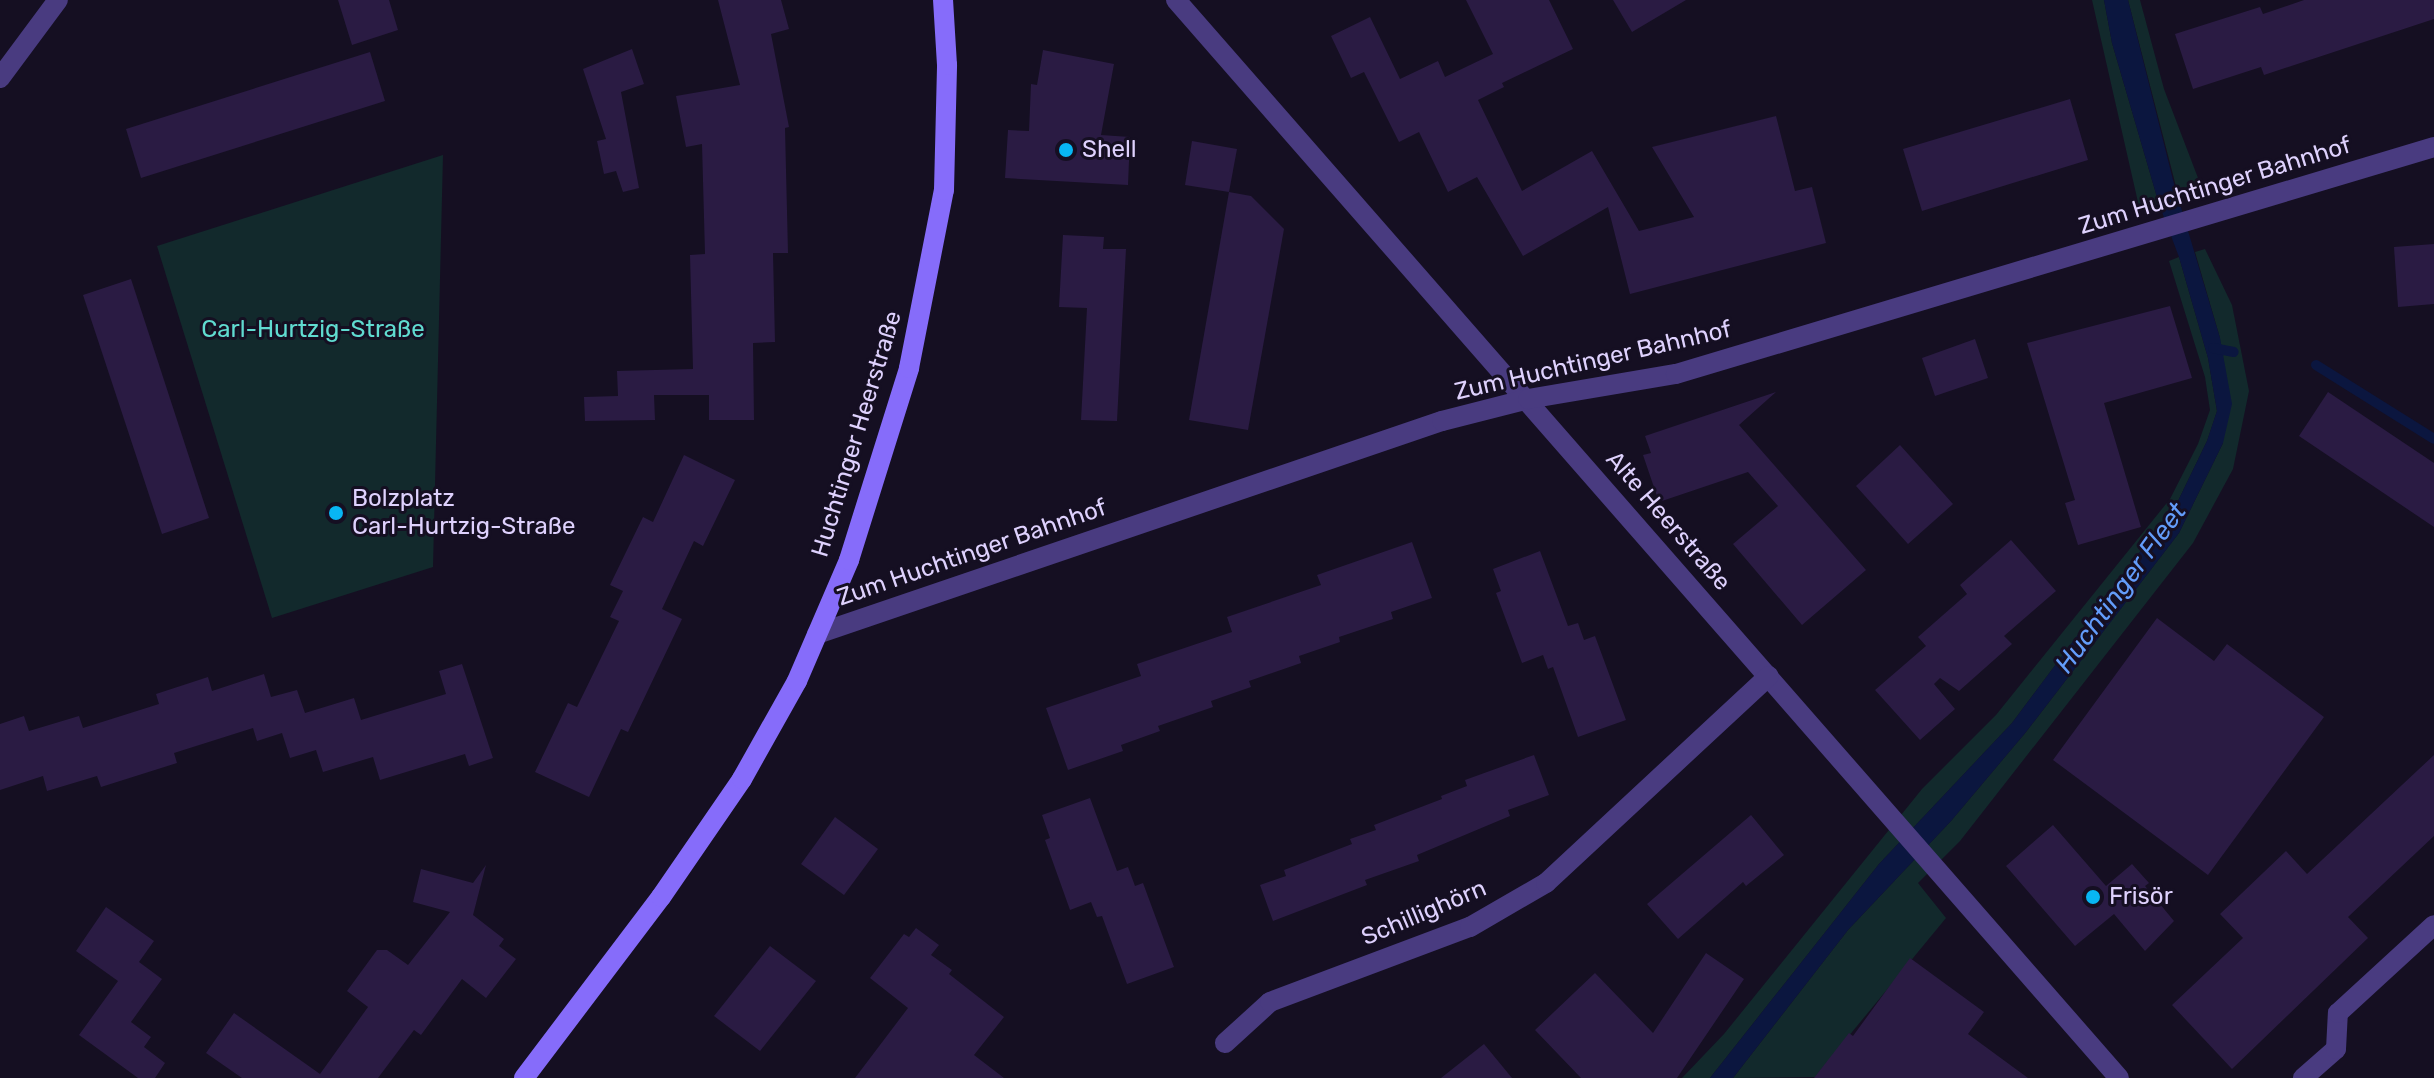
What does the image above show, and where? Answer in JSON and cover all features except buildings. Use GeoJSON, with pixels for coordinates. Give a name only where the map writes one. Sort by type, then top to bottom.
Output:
{"type":"FeatureCollection","features":[{"type":"Feature","properties":{"kind":"main road","name":"Huchtinger Heerstraße"},"geometry":{"type":"LineString","coordinates":[[524,1078],[710,828],[785,704],[849,560],[919,322],[944,190],[947,65],[943,0]]}},
{"type":"Feature","properties":{"kind":"street"},"geometry":{"type":"LineString","coordinates":[[0,78],[58,0]]}},
{"type":"Feature","properties":{"kind":"street","name":"Alte Heerstraße"},"geometry":{"type":"LineString","coordinates":[[1176,0],[1926,853],[2119,1078]]}},
{"type":"Feature","properties":{"kind":"street","name":"Zum Huchtinger Bahnhof"},"geometry":{"type":"LineString","coordinates":[[817,634],[1442,421],[1528,399],[1676,374],[2434,147]]}},
{"type":"Feature","properties":{"kind":"street","name":"Schillighörn"},"geometry":{"type":"LineString","coordinates":[[1225,1043],[1270,1002],[1470,927],[1546,883],[1769,676]]}},
{"type":"Feature","properties":{"kind":"street"},"geometry":{"type":"LineString","coordinates":[[2303,1078],[2336,1049],[2338,1013],[2434,925]]}},
{"type":"Feature","properties":{"kind":"green space"},"geometry":{"type":"Polygon","coordinates":[[[2092,0],[2104,0],[2112,43],[2159,204],[2140,211],[2092,0]]]}},
{"type":"Feature","properties":{"kind":"green space"},"geometry":{"type":"Polygon","coordinates":[[[2128,0],[2140,0],[2164,89],[2203,191],[2179,198],[2128,0]]]}},
{"type":"Feature","properties":{"kind":"green space","name":"Carl-Hurtzig-Straße"},"geometry":{"type":"Polygon","coordinates":[[[443,155],[433,567],[272,618],[157,246],[443,155]]]}},
{"type":"Feature","properties":{"kind":"green space"},"geometry":{"type":"Polygon","coordinates":[[[2205,249],[2232,305],[2249,391],[2233,469],[2193,543],[1960,841],[1918,883],[1946,918],[1815,1077],[1733,1078],[1848,930],[1951,821],[2026,732],[2179,533],[2223,443],[2220,338],[2195,252],[2205,249]]]}},
{"type":"Feature","properties":{"kind":"green space"},"geometry":{"type":"Polygon","coordinates":[[[2179,257],[2208,358],[2217,411],[2207,441],[2178,501],[2012,723],[1879,864],[1710,1078],[1682,1078],[1724,1034],[1922,789],[1996,715],[2170,499],[2198,444],[2210,410],[2205,377],[2169,261],[2179,257]]]}},
{"type":"Feature","properties":{"kind":"water","name":"Huchtinger Fleet"},"geometry":{"type":"Polygon","coordinates":[[[2104,0],[2128,0],[2174,184],[2220,338],[2232,404],[2223,443],[2179,533],[2026,732],[1951,821],[1848,930],[1733,1078],[1710,1078],[1879,864],[2012,723],[2178,501],[2207,441],[2217,411],[2208,358],[2112,43],[2104,0]]]}},
{"type":"Feature","properties":{"kind":"waterway"},"geometry":{"type":"LineString","coordinates":[[2213,348],[2234,352]]}},
{"type":"Feature","properties":{"kind":"waterway"},"geometry":{"type":"LineString","coordinates":[[2316,365],[2434,439]]}},
{"type":"Feature","properties":{"kind":"place","name":"Shell"},"geometry":{"type":"Point","coordinates":[1066,150]}},
{"type":"Feature","properties":{"kind":"place","name":"Bolzplatz Carl-Hurtzig-Straße"},"geometry":{"type":"Point","coordinates":[336,513]}},
{"type":"Feature","properties":{"kind":"place","name":"Frisör"},"geometry":{"type":"Point","coordinates":[2093,897]}}]}
